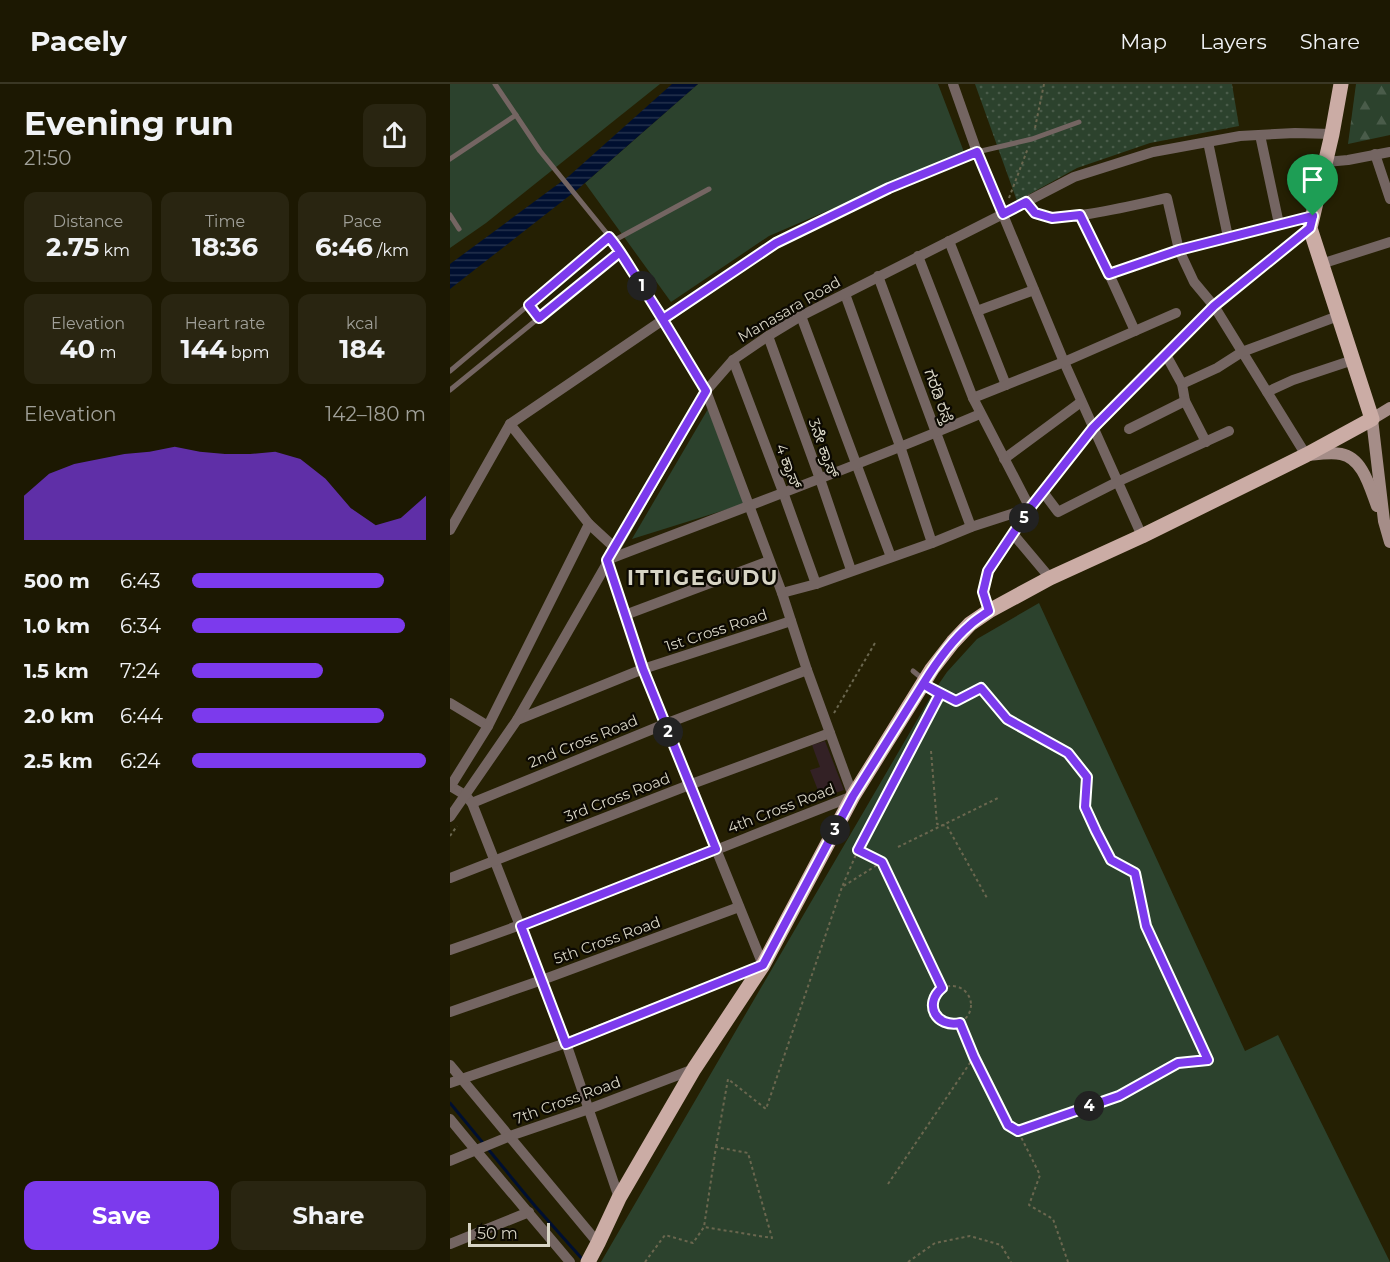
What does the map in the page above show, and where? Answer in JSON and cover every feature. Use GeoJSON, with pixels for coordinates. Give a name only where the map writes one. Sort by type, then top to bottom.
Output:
{"type":"FeatureCollection","features":[{"type":"Feature","properties":{"kind":"main road"},"geometry":{"type":"LineString","coordinates":[[1341,84],[1326,162],[1311,222],[1338,316],[1372,419],[1384,521]]}},
{"type":"Feature","properties":{"kind":"main road"},"geometry":{"type":"LineString","coordinates":[[588,1262],[620,1198],[694,1069],[763,965],[853,796],[920,679],[932,669],[953,642],[970,624],[989,611],[1050,578],[1142,536],[1306,455],[1390,408]]}},
{"type":"Feature","properties":{"kind":"main road"},"geometry":{"type":"LineString","coordinates":[[1306,455],[1342,454],[1356,461],[1384,521],[1390,542]]}},
{"type":"Feature","properties":{"kind":"street"},"geometry":{"type":"LineString","coordinates":[[953,84],[977,152],[1064,362],[1142,536]]}},
{"type":"Feature","properties":{"kind":"street","name":"Manasara Road"},"geometry":{"type":"LineString","coordinates":[[450,817],[469,799],[706,391],[733,360],[801,316],[1074,177],[1153,152],[1240,136],[1295,133],[1332,134]]}},
{"type":"Feature","properties":{"kind":"street"},"geometry":{"type":"LineString","coordinates":[[1260,135],[1279,224]]}},
{"type":"Feature","properties":{"kind":"street"},"geometry":{"type":"LineString","coordinates":[[1208,142],[1228,237]]}},
{"type":"Feature","properties":{"kind":"street"},"geometry":{"type":"LineString","coordinates":[[450,530],[510,424],[776,243],[889,188],[977,152]]}},
{"type":"Feature","properties":{"kind":"street"},"geometry":{"type":"LineString","coordinates":[[1326,162],[1390,152]]}},
{"type":"Feature","properties":{"kind":"street"},"geometry":{"type":"LineString","coordinates":[[1375,154],[1390,199]]}},
{"type":"Feature","properties":{"kind":"street"},"geometry":{"type":"LineString","coordinates":[[1026,202],[1035,213],[1052,218],[1080,215],[1167,198],[1179,250],[1194,282],[1214,306],[1306,455]]}},
{"type":"Feature","properties":{"kind":"street"},"geometry":{"type":"LineString","coordinates":[[1080,215],[1135,331]]}},
{"type":"Feature","properties":{"kind":"street"},"geometry":{"type":"LineString","coordinates":[[1109,274],[1179,250],[1228,237],[1279,224],[1311,222]]}},
{"type":"Feature","properties":{"kind":"street"},"geometry":{"type":"LineString","coordinates":[[989,611],[983,592],[988,571],[1030,508],[1093,428],[1214,306],[1311,222]]}},
{"type":"Feature","properties":{"kind":"street"},"geometry":{"type":"LineString","coordinates":[[949,241],[1006,385]]}},
{"type":"Feature","properties":{"kind":"street"},"geometry":{"type":"LineString","coordinates":[[1322,264],[1390,242]]}},
{"type":"Feature","properties":{"kind":"street"},"geometry":{"type":"LineString","coordinates":[[918,256],[973,399],[1030,508]]}},
{"type":"Feature","properties":{"kind":"street","name":"ಗರಡಿ ರಸ್ತೆ"},"geometry":{"type":"LineString","coordinates":[[878,276],[971,527]]}},
{"type":"Feature","properties":{"kind":"street"},"geometry":{"type":"LineString","coordinates":[[977,311],[1034,290]]}},
{"type":"Feature","properties":{"kind":"street"},"geometry":{"type":"LineString","coordinates":[[845,294],[932,543]]}},
{"type":"Feature","properties":{"kind":"street"},"geometry":{"type":"LineString","coordinates":[[654,304],[706,391],[782,593],[807,670],[853,796]]}},
{"type":"Feature","properties":{"kind":"street"},"geometry":{"type":"LineString","coordinates":[[973,399],[1176,313]]}},
{"type":"Feature","properties":{"kind":"street"},"geometry":{"type":"LineString","coordinates":[[801,316],[891,557]]}},
{"type":"Feature","properties":{"kind":"street"},"geometry":{"type":"LineString","coordinates":[[1182,384],[1217,368],[1242,352],[1338,316]]}},
{"type":"Feature","properties":{"kind":"street","name":"3ನೆೇ ಕ್ರಾಸ್"},"geometry":{"type":"LineString","coordinates":[[768,336],[851,570]]}},
{"type":"Feature","properties":{"kind":"street"},"geometry":{"type":"LineString","coordinates":[[1166,355],[1182,384],[1185,401],[1206,442]]}},
{"type":"Feature","properties":{"kind":"street","name":"4 ಕ್ರಾಸ್"},"geometry":{"type":"LineString","coordinates":[[733,360],[816,584]]}},
{"type":"Feature","properties":{"kind":"street"},"geometry":{"type":"LineString","coordinates":[[1267,392],[1293,380],[1353,360]]}},
{"type":"Feature","properties":{"kind":"street"},"geometry":{"type":"LineString","coordinates":[[1129,429],[1185,401]]}},
{"type":"Feature","properties":{"kind":"street"},"geometry":{"type":"LineString","coordinates":[[1004,459],[1081,402]]}},
{"type":"Feature","properties":{"kind":"street"},"geometry":{"type":"LineString","coordinates":[[450,1083],[566,1044],[763,965],[643,669],[607,560],[856,466],[980,414]]}},
{"type":"Feature","properties":{"kind":"street"},"geometry":{"type":"LineString","coordinates":[[510,424],[589,524],[615,548]]}},
{"type":"Feature","properties":{"kind":"street"},"geometry":{"type":"LineString","coordinates":[[1043,492],[1058,512],[1229,431]]}},
{"type":"Feature","properties":{"kind":"street"},"geometry":{"type":"LineString","coordinates":[[782,593],[816,584],[971,527],[1030,508]]}},
{"type":"Feature","properties":{"kind":"street"},"geometry":{"type":"LineString","coordinates":[[589,524],[488,726],[450,786],[469,799],[542,980],[620,1198]]}},
{"type":"Feature","properties":{"kind":"street"},"geometry":{"type":"LineString","coordinates":[[1013,534],[1050,578]]}},
{"type":"Feature","properties":{"kind":"street"},"geometry":{"type":"LineString","coordinates":[[625,615],[769,561]]}},
{"type":"Feature","properties":{"kind":"street","name":"1st Cross Road"},"geometry":{"type":"LineString","coordinates":[[516,720],[643,669],[791,621]]}},
{"type":"Feature","properties":{"kind":"street","name":"2nd Cross Road"},"geometry":{"type":"LineString","coordinates":[[469,799],[807,670]]}},
{"type":"Feature","properties":{"kind":"street"},"geometry":{"type":"LineString","coordinates":[[450,703],[488,726]]}},
{"type":"Feature","properties":{"kind":"street","name":"3rd Cross Road"},"geometry":{"type":"LineString","coordinates":[[450,878],[689,784],[830,732]]}},
{"type":"Feature","properties":{"kind":"street","name":"4th Cross Road"},"geometry":{"type":"LineString","coordinates":[[450,950],[521,926],[853,796]]}},
{"type":"Feature","properties":{"kind":"street","name":"5th Cross Road"},"geometry":{"type":"LineString","coordinates":[[450,1012],[739,908]]}},
{"type":"Feature","properties":{"kind":"street"},"geometry":{"type":"LineString","coordinates":[[450,1065],[510,1136],[597,1246]]}},
{"type":"Feature","properties":{"kind":"street","name":"7th Cross Road"},"geometry":{"type":"LineString","coordinates":[[450,1161],[510,1136],[694,1069]]}},
{"type":"Feature","properties":{"kind":"street"},"geometry":{"type":"LineString","coordinates":[[450,1119],[479,1150],[570,1262]]}},
{"type":"Feature","properties":{"kind":"street"},"geometry":{"type":"LineString","coordinates":[[450,1244],[529,1212]]}},
{"type":"Feature","properties":{"kind":"lane"},"geometry":{"type":"LineString","coordinates":[[495,84],[540,151],[611,239],[654,304]]}},
{"type":"Feature","properties":{"kind":"lane"},"geometry":{"type":"LineString","coordinates":[[450,159],[516,115]]}},
{"type":"Feature","properties":{"kind":"lane"},"geometry":{"type":"LineString","coordinates":[[977,152],[1032,139],[1079,122]]}},
{"type":"Feature","properties":{"kind":"lane"},"geometry":{"type":"LineString","coordinates":[[450,371],[611,239],[709,189]]}},
{"type":"Feature","properties":{"kind":"lane"},"geometry":{"type":"LineString","coordinates":[[450,215],[459,229]]}},
{"type":"Feature","properties":{"kind":"lane"},"geometry":{"type":"LineString","coordinates":[[450,390],[620,252]]}},
{"type":"Feature","properties":{"kind":"lane"},"geometry":{"type":"LineString","coordinates":[[529,305],[539,318]]}},
{"type":"Feature","properties":{"kind":"path"},"geometry":{"type":"LineString","coordinates":[[825,719],[834,713],[876,643]]}},
{"type":"Feature","properties":{"kind":"path"},"geometry":{"type":"LineString","coordinates":[[920,679],[940,694],[956,701],[981,688],[1007,719],[1068,753],[1087,777],[1085,807],[1111,860],[1135,873],[1146,926],[1208,1060],[1178,1063],[1119,1096],[1018,1131]]}},
{"type":"Feature","properties":{"kind":"path"},"geometry":{"type":"LineString","coordinates":[[645,1262],[665,1234],[693,1243],[704,1227],[728,1079],[766,1109],[842,887],[858,850],[940,694]]}},
{"type":"Feature","properties":{"kind":"path"},"geometry":{"type":"LineString","coordinates":[[931,751],[937,824],[947,826],[987,898]]}},
{"type":"Feature","properties":{"kind":"path"},"geometry":{"type":"LineString","coordinates":[[898,847],[998,798]]}},
{"type":"Feature","properties":{"kind":"path"},"geometry":{"type":"LineString","coordinates":[[858,850],[882,862],[942,988]]}},
{"type":"Feature","properties":{"kind":"path"},"geometry":{"type":"LineString","coordinates":[[842,887],[882,862]]}},
{"type":"Feature","properties":{"kind":"path"},"geometry":{"type":"LineString","coordinates":[[948,986],[960,988],[969,997],[971,1009],[965,1020],[960,1023],[947,1024],[936,1017],[933,1011],[934,998],[942,988],[948,986]]}},
{"type":"Feature","properties":{"kind":"path"},"geometry":{"type":"LineString","coordinates":[[960,1023],[974,1057],[1008,1125],[1018,1131],[1040,1175],[1029,1205],[1053,1219],[1068,1262]]}},
{"type":"Feature","properties":{"kind":"path"},"geometry":{"type":"LineString","coordinates":[[888,1184],[974,1057]]}},
{"type":"Feature","properties":{"kind":"path"},"geometry":{"type":"LineString","coordinates":[[704,1227],[772,1238],[748,1153],[716,1147]]}},
{"type":"Feature","properties":{"kind":"path"},"geometry":{"type":"LineString","coordinates":[[908,1262],[935,1243],[970,1236],[1001,1245],[1011,1262]]}},
{"type":"Feature","properties":{"kind":"shaded area"},"geometry":{"type":"Polygon","coordinates":[[[825,741],[844,790],[821,798],[810,770],[820,767],[812,745],[825,741]]]}},
{"type":"Feature","properties":{"kind":"green space"},"geometry":{"type":"Polygon","coordinates":[[[450,84],[660,84],[486,223],[450,248],[450,84]]]}},
{"type":"Feature","properties":{"kind":"green space"},"geometry":{"type":"Polygon","coordinates":[[[698,84],[938,84],[964,152],[769,236],[671,302],[585,183],[698,84]]]}},
{"type":"Feature","properties":{"kind":"green space"},"geometry":{"type":"Polygon","coordinates":[[[975,84],[1232,84],[1239,126],[1150,143],[1077,168],[1017,201],[975,84]]]}},
{"type":"Feature","properties":{"kind":"green space"},"geometry":{"type":"Polygon","coordinates":[[[1356,84],[1390,84],[1390,135],[1348,144],[1356,84]]]}},
{"type":"Feature","properties":{"kind":"green space"},"geometry":{"type":"Polygon","coordinates":[[[708,409],[744,504],[632,539],[708,409]]]}},
{"type":"Feature","properties":{"kind":"green space"},"geometry":{"type":"Polygon","coordinates":[[[1039,603],[1245,1051],[1278,1035],[1390,1262],[601,1262],[934,691],[947,672],[977,639],[1039,603]]]}},
{"type":"Feature","properties":{"kind":"water"},"geometry":{"type":"Polygon","coordinates":[[[672,84],[698,84],[578,189],[450,289],[450,264],[569,176],[672,84]]]}},
{"type":"Feature","properties":{"kind":"waterway"},"geometry":{"type":"LineString","coordinates":[[450,1103],[584,1261]]}},
{"type":"Feature","properties":{"kind":"district","name":"ITTIGEGUDU"},"geometry":{"type":"Point","coordinates":[703,577]}},
{"type":"Feature","properties":{"kind":"route"},"geometry":{"type":"LineString","coordinates":[[1313,216],[1179,250],[1109,274],[1080,215],[1052,218],[1035,213],[1026,202],[1003,214],[977,152],[889,188],[776,243],[663,319],[620,252],[539,318],[529,305],[609,237],[620,252],[654,304],[663,319],[706,391],[607,560],[643,669],[716,849],[521,926],[566,1044],[763,965],[853,796],[923,684],[956,701],[981,688],[1007,719],[1068,753],[1087,777],[1085,807],[1111,860],[1135,873],[1146,926],[1208,1060],[1178,1063],[1119,1096],[1018,1131],[1008,1125],[974,1057],[960,1023],[947,1024],[936,1017],[933,1011],[934,998],[942,988],[882,862],[858,850],[940,694],[923,684],[953,642],[970,624],[989,611],[983,592],[988,571],[1030,508],[1093,428],[1214,306],[1310,228],[1313,216]]}}]}
